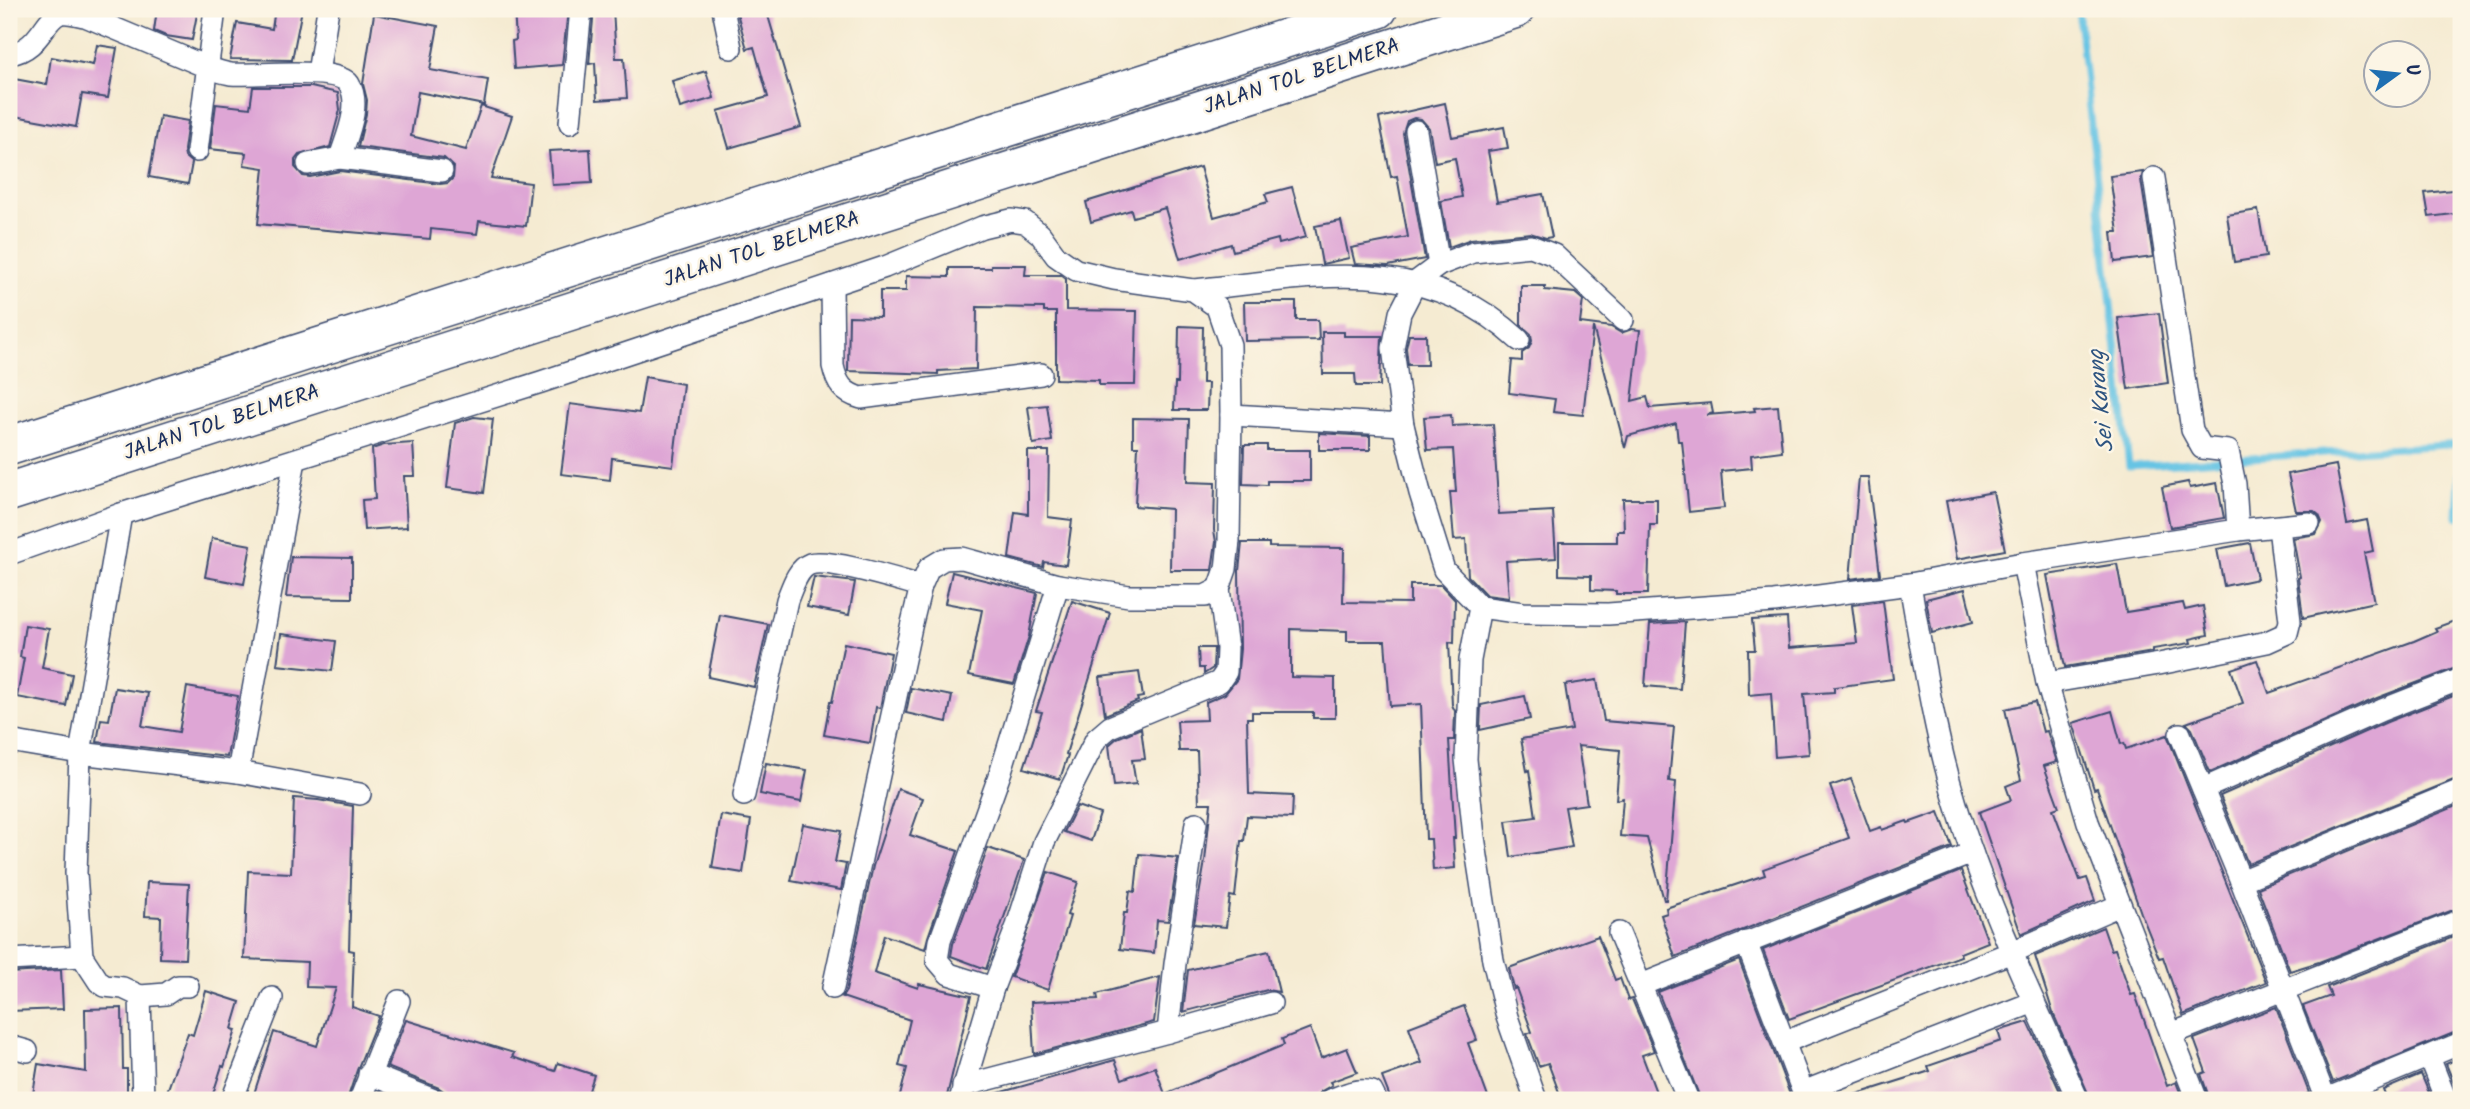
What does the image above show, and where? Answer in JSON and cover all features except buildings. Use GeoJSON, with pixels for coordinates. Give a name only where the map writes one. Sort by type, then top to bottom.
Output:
{"type":"FeatureCollection","features":[{"type":"Feature","properties":{"kind":"highway","name":"JALAN TOL BELMERA"},"geometry":{"type":"LineString","coordinates":[[9,446],[1378,9]]}},
{"type":"Feature","properties":{"kind":"highway","name":"JALAN TOL BELMERA"},"geometry":{"type":"LineString","coordinates":[[9,492],[1515,9]]}},
{"type":"Feature","properties":{"kind":"street"},"geometry":{"type":"LineString","coordinates":[[197,151],[215,9]]}},
{"type":"Feature","properties":{"kind":"street"},"geometry":{"type":"LineString","coordinates":[[318,73],[328,9]]}},
{"type":"Feature","properties":{"kind":"street"},"geometry":{"type":"LineString","coordinates":[[570,123],[581,9]]}},
{"type":"Feature","properties":{"kind":"street"},"geometry":{"type":"LineString","coordinates":[[723,9],[731,48]]}},
{"type":"Feature","properties":{"kind":"street"},"geometry":{"type":"LineString","coordinates":[[9,54],[25,50],[32,45],[54,16],[64,12],[85,16],[209,68],[230,74],[318,73],[340,78],[348,83],[353,99],[352,118],[340,158]]}},
{"type":"Feature","properties":{"kind":"street"},"geometry":{"type":"LineString","coordinates":[[1416,131],[1439,265]]}},
{"type":"Feature","properties":{"kind":"street"},"geometry":{"type":"LineString","coordinates":[[308,164],[340,158],[442,171]]}},
{"type":"Feature","properties":{"kind":"street"},"geometry":{"type":"LineString","coordinates":[[2154,178],[2192,430],[2202,448],[2228,451],[2235,484],[2238,530]]}},
{"type":"Feature","properties":{"kind":"street"},"geometry":{"type":"LineString","coordinates":[[9,554],[121,514],[541,382],[832,285],[885,267],[982,227],[1011,220],[1025,222],[1040,234],[1056,256],[1076,270],[1114,279],[1193,289],[1363,275],[1416,282],[1471,305],[1497,320],[1519,340]]}},
{"type":"Feature","properties":{"kind":"street"},"geometry":{"type":"LineString","coordinates":[[1623,320],[1554,255],[1531,246],[1473,252],[1439,265],[1416,282],[1400,313],[1392,348],[1403,425],[1420,493],[1444,570],[1480,607],[1524,613],[1608,614],[1774,602],[1910,584],[2023,563],[2238,530],[2309,523]]}},
{"type":"Feature","properties":{"kind":"street"},"geometry":{"type":"LineString","coordinates":[[832,285],[833,366],[836,379],[850,395],[861,398],[1041,374]]}},
{"type":"Feature","properties":{"kind":"street"},"geometry":{"type":"LineString","coordinates":[[962,1093],[993,988],[1017,926],[1044,842],[1096,738],[1110,727],[1219,682],[1226,672],[1227,648],[1219,589],[1226,569],[1229,541],[1230,345],[1217,307],[1193,289]]}},
{"type":"Feature","properties":{"kind":"street"},"geometry":{"type":"LineString","coordinates":[[1231,415],[1403,425]]}},
{"type":"Feature","properties":{"kind":"street"},"geometry":{"type":"LineString","coordinates":[[238,772],[295,460]]}},
{"type":"Feature","properties":{"kind":"street"},"geometry":{"type":"LineString","coordinates":[[121,514],[80,753],[76,873],[82,956],[99,982],[140,996],[166,994],[178,986],[188,986]]}},
{"type":"Feature","properties":{"kind":"street"},"geometry":{"type":"LineString","coordinates":[[2048,683],[2267,642],[2287,633],[2290,621],[2279,527]]}},
{"type":"Feature","properties":{"kind":"street"},"geometry":{"type":"LineString","coordinates":[[833,988],[921,586],[929,568],[944,559],[962,558],[1058,585],[1142,596],[1205,596],[1219,589]]}},
{"type":"Feature","properties":{"kind":"street"},"geometry":{"type":"LineString","coordinates":[[744,795],[787,600],[798,574],[809,564],[827,563],[921,586]]}},
{"type":"Feature","properties":{"kind":"street"},"geometry":{"type":"LineString","coordinates":[[2023,563],[2048,683],[2088,822],[2197,1100]]}},
{"type":"Feature","properties":{"kind":"street"},"geometry":{"type":"LineString","coordinates":[[1910,584],[1930,701],[1956,803],[1972,853],[2012,952],[2078,1100]]}},
{"type":"Feature","properties":{"kind":"street"},"geometry":{"type":"LineString","coordinates":[[993,988],[949,974],[937,960],[940,941],[1001,771],[1058,585]]}},
{"type":"Feature","properties":{"kind":"street"},"geometry":{"type":"LineString","coordinates":[[1480,607],[1470,660],[1466,759],[1474,837],[1493,960],[1507,1017],[1536,1100]]}},
{"type":"Feature","properties":{"kind":"street"},"geometry":{"type":"LineString","coordinates":[[2203,789],[2382,710],[2461,679]]}},
{"type":"Feature","properties":{"kind":"street"},"geometry":{"type":"LineString","coordinates":[[2180,734],[2241,881],[2326,1100],[2461,1043]]}},
{"type":"Feature","properties":{"kind":"street"},"geometry":{"type":"LineString","coordinates":[[9,741],[80,753],[238,772],[360,794]]}},
{"type":"Feature","properties":{"kind":"street"},"geometry":{"type":"LineString","coordinates":[[2241,881],[2461,790]]}},
{"type":"Feature","properties":{"kind":"street"},"geometry":{"type":"LineString","coordinates":[[1168,1032],[1196,823]]}},
{"type":"Feature","properties":{"kind":"street"},"geometry":{"type":"LineString","coordinates":[[1641,985],[1972,853]]}},
{"type":"Feature","properties":{"kind":"street"},"geometry":{"type":"LineString","coordinates":[[1785,1042],[2012,952],[2120,905]]}},
{"type":"Feature","properties":{"kind":"street"},"geometry":{"type":"LineString","coordinates":[[2171,1034],[2461,920]]}},
{"type":"Feature","properties":{"kind":"street"},"geometry":{"type":"LineString","coordinates":[[1619,933],[1689,1100]]}},
{"type":"Feature","properties":{"kind":"street"},"geometry":{"type":"LineString","coordinates":[[1746,942],[1805,1096],[2034,1002]]}},
{"type":"Feature","properties":{"kind":"street"},"geometry":{"type":"LineString","coordinates":[[9,960],[82,956]]}},
{"type":"Feature","properties":{"kind":"street"},"geometry":{"type":"LineString","coordinates":[[140,996],[143,1100]]}},
{"type":"Feature","properties":{"kind":"street"},"geometry":{"type":"LineString","coordinates":[[232,1100],[272,998]]}},
{"type":"Feature","properties":{"kind":"street"},"geometry":{"type":"LineString","coordinates":[[360,1100],[398,1001]]}},
{"type":"Feature","properties":{"kind":"street"},"geometry":{"type":"LineString","coordinates":[[962,1093],[1270,1003]]}},
{"type":"Feature","properties":{"kind":"street"},"geometry":{"type":"LineString","coordinates":[[2429,1056],[2446,1100]]}},
{"type":"Feature","properties":{"kind":"street"},"geometry":{"type":"LineString","coordinates":[[369,1074],[434,1100]]}},
{"type":"Feature","properties":{"kind":"street"},"geometry":{"type":"LineString","coordinates":[[1330,1100],[1363,1090],[1371,1092],[1376,1100]]}},
{"type":"Feature","properties":{"kind":"waterway","name":"Sei Karang"},"geometry":{"type":"LineString","coordinates":[[2078,9],[2129,466],[2461,444],[2457,516],[2461,517]]}}]}
